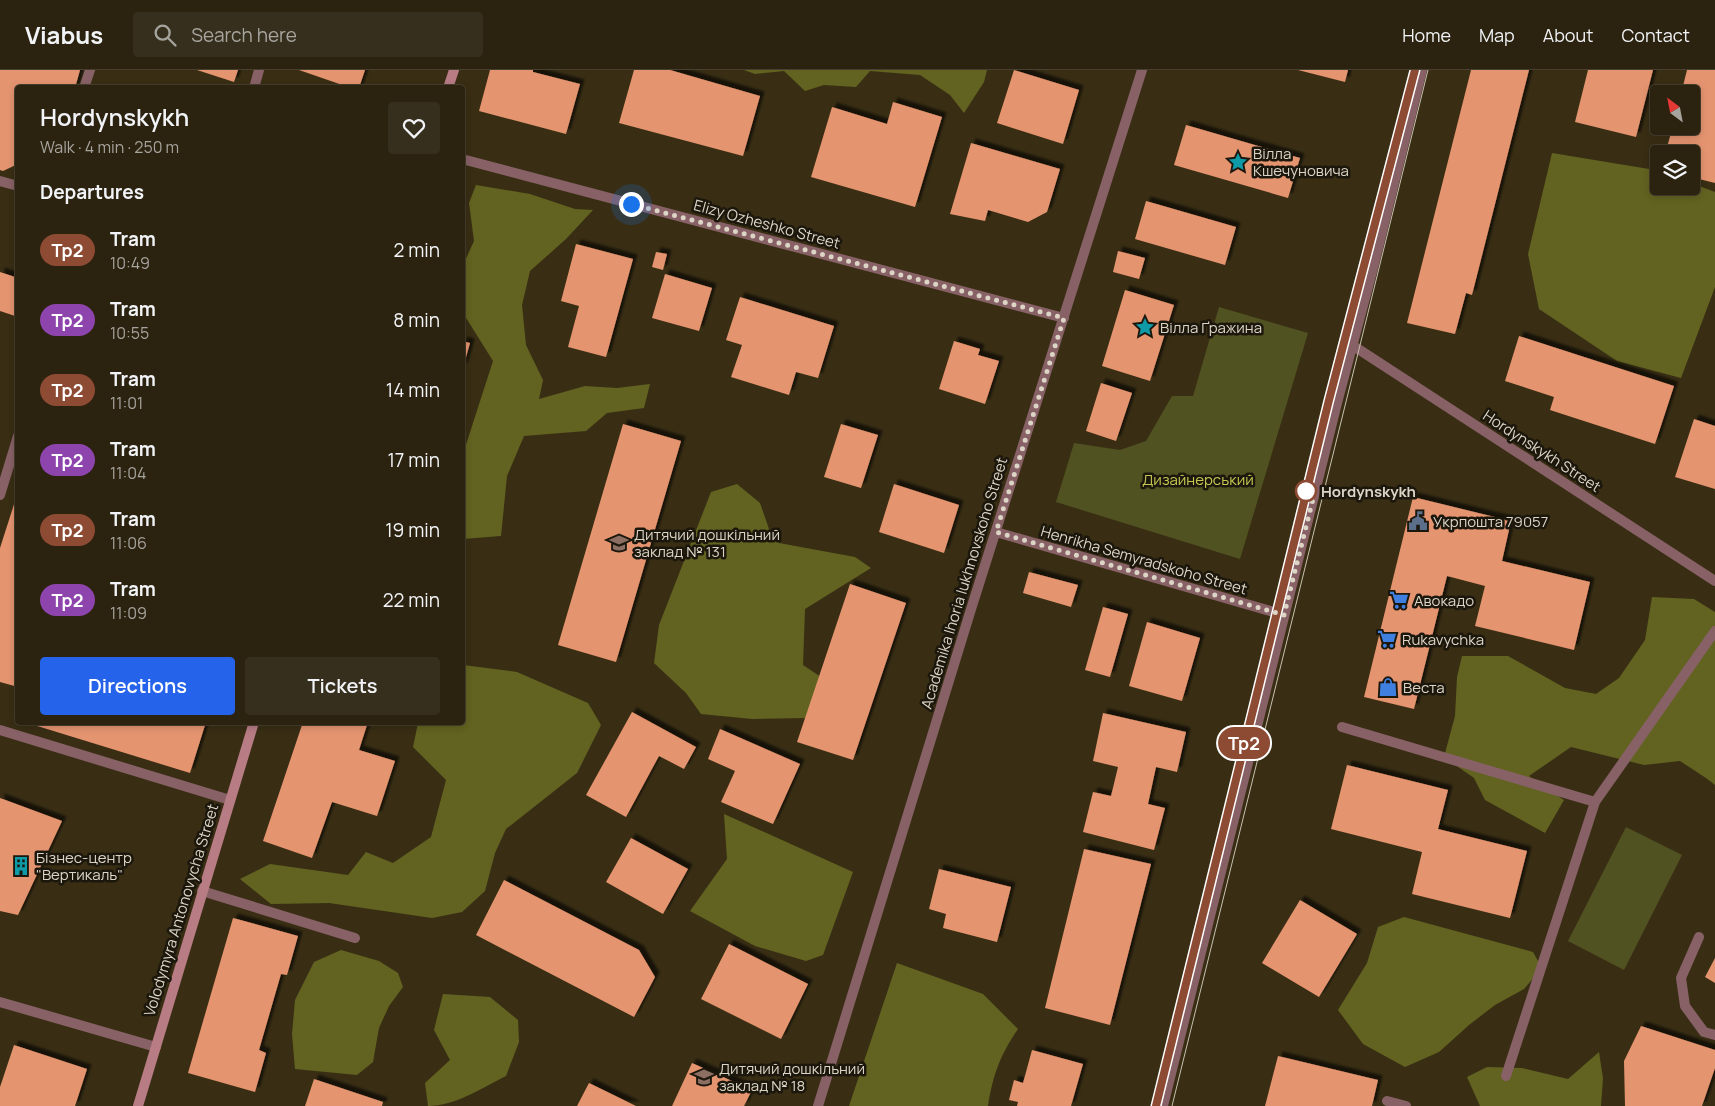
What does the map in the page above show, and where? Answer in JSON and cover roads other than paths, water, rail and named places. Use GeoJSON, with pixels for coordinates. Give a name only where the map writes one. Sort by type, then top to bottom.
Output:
{"type":"FeatureCollection","features":[{"type":"Feature","properties":{"kind":"main road"},"geometry":{"type":"LineString","coordinates":[[449,85],[454,70]]}},
{"type":"Feature","properties":{"kind":"main road","name":"Volodymyra Antonovycha Street"},"geometry":{"type":"LineString","coordinates":[[138,1106],[253,725]]}},
{"type":"Feature","properties":{"kind":"street"},"geometry":{"type":"LineString","coordinates":[[85,85],[90,70]]}},
{"type":"Feature","properties":{"kind":"street"},"geometry":{"type":"LineString","coordinates":[[255,85],[259,70]]}},
{"type":"Feature","properties":{"kind":"street","name":"Academika Ihoria Iukhnovskoho Street"},"geometry":{"type":"LineString","coordinates":[[818,1106],[1142,70]]}},
{"type":"Feature","properties":{"kind":"street"},"geometry":{"type":"LineString","coordinates":[[1163,1106],[1284,615],[1422,70]]}},
{"type":"Feature","properties":{"kind":"street","name":"Elizy Ozheshko Street"},"geometry":{"type":"LineString","coordinates":[[465,160],[1064,318]]}},
{"type":"Feature","properties":{"kind":"street"},"geometry":{"type":"LineString","coordinates":[[0,181],[15,185]]}},
{"type":"Feature","properties":{"kind":"street","name":"Hordynskykh Street"},"geometry":{"type":"LineString","coordinates":[[1352,345],[1715,581]]}},
{"type":"Feature","properties":{"kind":"street"},"geometry":{"type":"LineString","coordinates":[[0,495],[15,446]]}},
{"type":"Feature","properties":{"kind":"street","name":"Henrikha Semyradskoho Street"},"geometry":{"type":"LineString","coordinates":[[996,532],[1284,615]]}},
{"type":"Feature","properties":{"kind":"street"},"geometry":{"type":"LineString","coordinates":[[1506,1076],[1595,802],[1715,631]]}},
{"type":"Feature","properties":{"kind":"street"},"geometry":{"type":"LineString","coordinates":[[1342,727],[1595,802]]}},
{"type":"Feature","properties":{"kind":"street"},"geometry":{"type":"LineString","coordinates":[[0,730],[230,800]]}},
{"type":"Feature","properties":{"kind":"street"},"geometry":{"type":"LineString","coordinates":[[202,891],[355,938]]}},
{"type":"Feature","properties":{"kind":"street"},"geometry":{"type":"LineString","coordinates":[[1699,937],[1681,978],[1685,1006],[1704,1032],[1715,1035]]}},
{"type":"Feature","properties":{"kind":"street"},"geometry":{"type":"LineString","coordinates":[[0,1002],[156,1047]]}},
{"type":"Feature","properties":{"kind":"street"},"geometry":{"type":"LineString","coordinates":[[1387,1101],[1406,1106]]}},
{"type":"Feature","properties":{"kind":"tram line"},"geometry":{"type":"LineString","coordinates":[[1156,1106],[1329,400],[1415,70]]}},
{"type":"Feature","properties":{"kind":"tram line","name":"Тр2"},"geometry":{"type":"LineString","coordinates":[[1156,1106],[1329,400],[1415,70]]}},
{"type":"Feature","properties":{"kind":"tram line"},"geometry":{"type":"LineString","coordinates":[[1172,1106],[1428,70]]}},
{"type":"Feature","properties":{"kind":"place","name":"Вілла Кшечуновича"},"geometry":{"type":"Point","coordinates":[1238,162]}},
{"type":"Feature","properties":{"kind":"place","name":"Вілла Ґражина"},"geometry":{"type":"Point","coordinates":[1145,327]}},
{"type":"Feature","properties":{"kind":"place","name":"Hordynskykh"},"geometry":{"type":"Point","coordinates":[1306,491]}},
{"type":"Feature","properties":{"kind":"place","name":"Укрпошта 79057"},"geometry":{"type":"Point","coordinates":[1418,521]}},
{"type":"Feature","properties":{"kind":"place","name":"Дитячий дошкільний заклад № 131"},"geometry":{"type":"Point","coordinates":[619,543]}},
{"type":"Feature","properties":{"kind":"place","name":"Авокадо"},"geometry":{"type":"Point","coordinates":[1399,600]}},
{"type":"Feature","properties":{"kind":"place","name":"Rukavychka"},"geometry":{"type":"Point","coordinates":[1387,639]}},
{"type":"Feature","properties":{"kind":"place","name":"Веста"},"geometry":{"type":"Point","coordinates":[1388,687]}},
{"type":"Feature","properties":{"kind":"place","name":"Бізнес-центр \"Вертикаль\""},"geometry":{"type":"Point","coordinates":[21,866]}},
{"type":"Feature","properties":{"kind":"place","name":"Дитячий дошкільний заклад № 18"},"geometry":{"type":"Point","coordinates":[704,1077]}},
{"type":"Feature","properties":{"kind":"park label","name":"Дизайнерський"},"geometry":{"type":"Point","coordinates":[1198,479]}}]}
